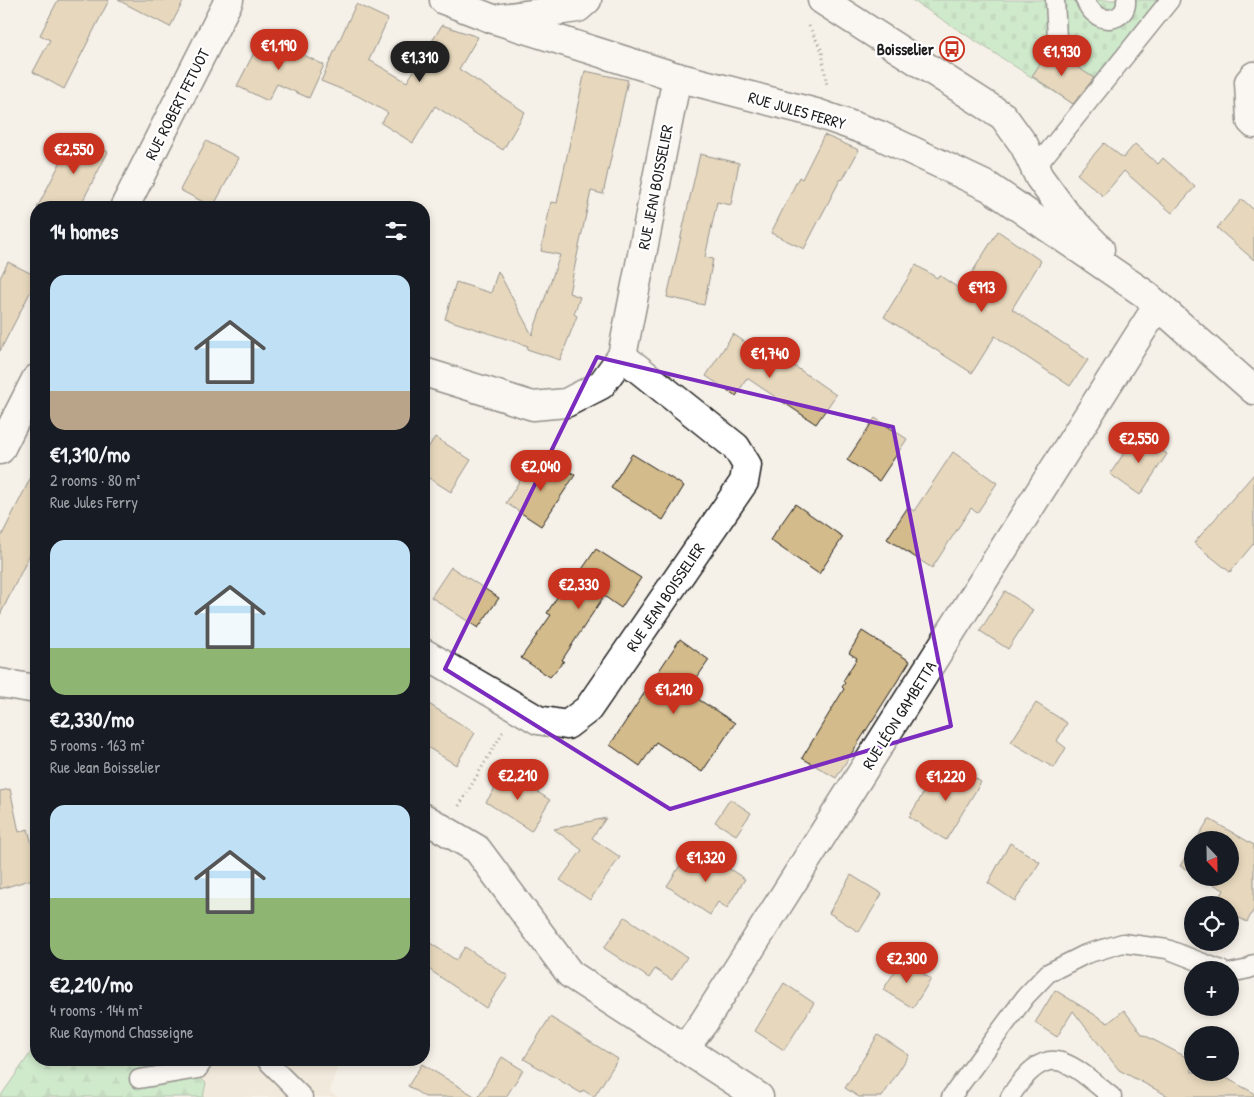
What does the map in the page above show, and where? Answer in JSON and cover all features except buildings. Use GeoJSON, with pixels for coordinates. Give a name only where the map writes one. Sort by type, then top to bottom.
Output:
{"type":"FeatureCollection","features":[{"type":"Feature","properties":{"kind":"street","name":"RUE ROBERT FETUOT"},"geometry":{"type":"LineString","coordinates":[[128,201],[230,0]]}},
{"type":"Feature","properties":{"kind":"street","name":"RUE JULES FERRY"},"geometry":{"type":"LineString","coordinates":[[444,0],[493,19],[677,77],[816,113],[879,135],[989,187],[1151,300]]}},
{"type":"Feature","properties":{"kind":"street","name":"RUE JULES FERRY"},"geometry":{"type":"LineString","coordinates":[[822,0],[1003,116],[1030,157],[1039,177],[1066,214],[1151,300],[1254,390]]}},
{"type":"Feature","properties":{"kind":"street","name":"RUE JULES FERRY"},"geometry":{"type":"LineString","coordinates":[[493,19],[582,4],[585,32],[597,52]]}},
{"type":"Feature","properties":{"kind":"street"},"geometry":{"type":"LineString","coordinates":[[1254,76],[1249,82],[1251,121],[1254,124]]}},
{"type":"Feature","properties":{"kind":"street","name":"RUE JEAN BOISSELIER"},"geometry":{"type":"LineString","coordinates":[[430,374],[533,406],[566,403],[601,385],[622,356],[677,77]]}},
{"type":"Feature","properties":{"kind":"street"},"geometry":{"type":"LineString","coordinates":[[989,187],[1006,185],[1019,179],[1024,162],[1030,157]]}},
{"type":"Feature","properties":{"kind":"street","name":"RUE LÉON GAMBETTA"},"geometry":{"type":"LineString","coordinates":[[684,1048],[704,1022],[1151,300]]}},
{"type":"Feature","properties":{"kind":"street","name":"RUE JEAN BOISSELIER"},"geometry":{"type":"LineString","coordinates":[[430,657],[538,720],[567,725],[588,709],[744,482],[747,465],[736,446],[622,356]]}},
{"type":"Feature","properties":{"kind":"street"},"geometry":{"type":"LineString","coordinates":[[0,450],[30,391]]}},
{"type":"Feature","properties":{"kind":"street"},"geometry":{"type":"LineString","coordinates":[[0,683],[30,688]]}},
{"type":"Feature","properties":{"kind":"street"},"geometry":{"type":"LineString","coordinates":[[434,824],[477,849],[570,974],[759,1097]]}},
{"type":"Feature","properties":{"kind":"lane"},"geometry":{"type":"LineString","coordinates":[[1085,0],[1093,14],[1102,20],[1108,20],[1121,13],[1127,5],[1126,0]]}},
{"type":"Feature","properties":{"kind":"lane"},"geometry":{"type":"LineString","coordinates":[[1030,157],[1170,0]]}},
{"type":"Feature","properties":{"kind":"lane"},"geometry":{"type":"LineString","coordinates":[[1057,38],[1060,1]]}},
{"type":"Feature","properties":{"kind":"lane"},"geometry":{"type":"LineString","coordinates":[[951,1097],[1026,996],[1048,973],[1086,954],[1123,943],[1167,949],[1198,961]]}},
{"type":"Feature","properties":{"kind":"lane"},"geometry":{"type":"LineString","coordinates":[[1239,971],[1249,969],[1254,964]]}},
{"type":"Feature","properties":{"kind":"lane"},"geometry":{"type":"LineString","coordinates":[[1010,1097],[1024,1076],[1036,1066],[1052,1060],[1071,1064],[1112,1097]]}},
{"type":"Feature","properties":{"kind":"lane"},"geometry":{"type":"LineString","coordinates":[[139,1079],[198,1069],[200,1066]]}},
{"type":"Feature","properties":{"kind":"lane"},"geometry":{"type":"LineString","coordinates":[[272,1066],[303,1097]]}},
{"type":"Feature","properties":{"kind":"path"},"geometry":{"type":"LineString","coordinates":[[807,24],[822,51],[828,87]]}},
{"type":"Feature","properties":{"kind":"path"},"geometry":{"type":"LineString","coordinates":[[434,824],[517,708]]}},
{"type":"Feature","properties":{"kind":"highlighted area"},"geometry":{"type":"Polygon","coordinates":[[[597,357],[893,427],[951,726],[670,809],[445,669],[597,357]]]}},
{"type":"Feature","properties":{"kind":"shaded area"},"geometry":{"type":"Polygon","coordinates":[[[30,1054],[30,1066],[337,1066],[330,1092],[338,1097],[0,1097],[30,1054]]]}},
{"type":"Feature","properties":{"kind":"green space"},"geometry":{"type":"Polygon","coordinates":[[[912,0],[1159,0],[1081,109],[912,0]]]}},
{"type":"Feature","properties":{"kind":"green space"},"geometry":{"type":"Polygon","coordinates":[[[30,1054],[30,1066],[186,1066],[206,1083],[203,1097],[0,1097],[30,1054]]]}},
{"type":"Feature","properties":{"kind":"place","name":"Boisselier"},"geometry":{"type":"Point","coordinates":[952,49]}}]}
